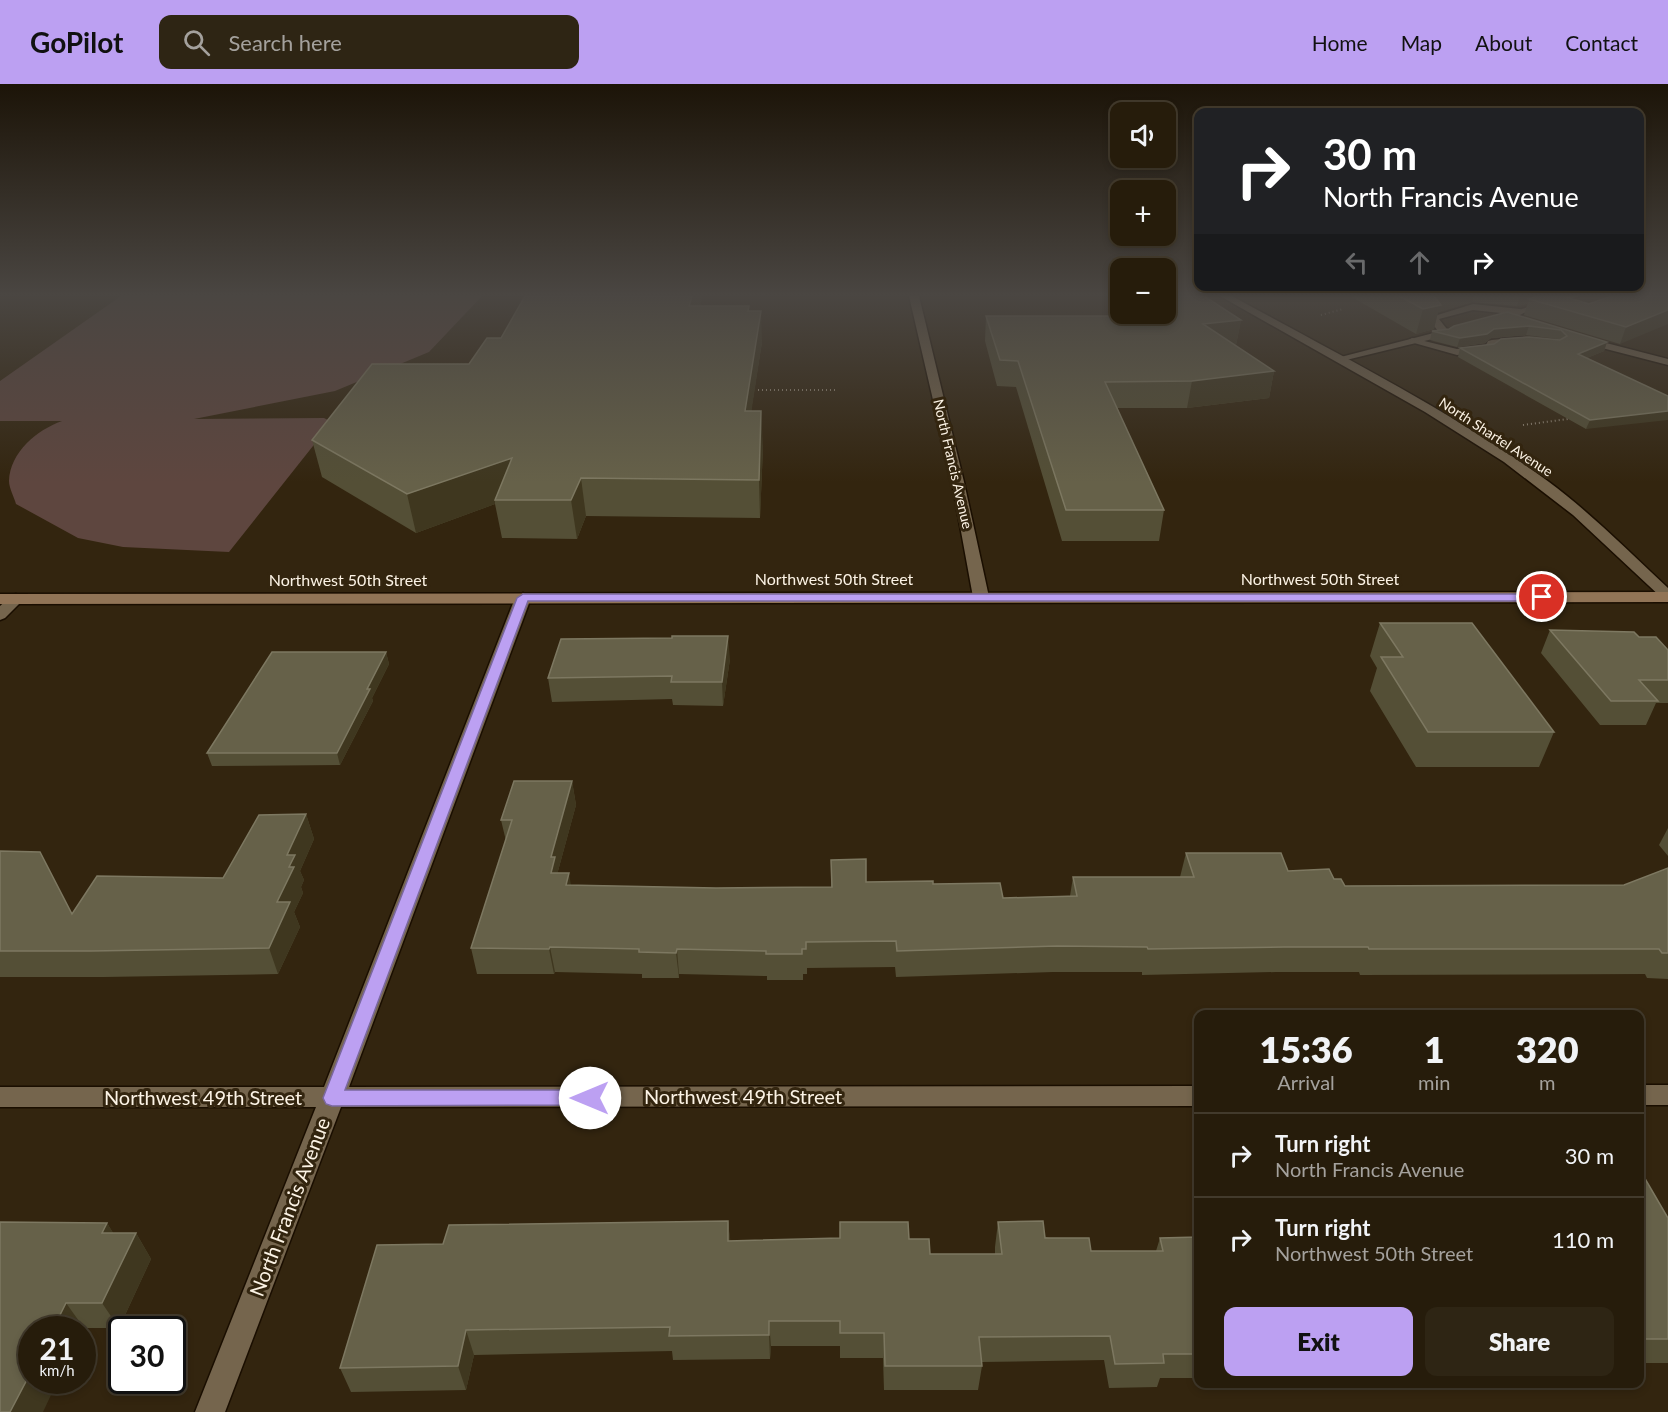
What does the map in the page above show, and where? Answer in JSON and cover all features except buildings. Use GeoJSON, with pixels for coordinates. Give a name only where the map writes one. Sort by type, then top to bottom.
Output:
{"type":"FeatureCollection","features":[{"type":"Feature","properties":{"kind":"main road","name":"Northwest 50th Street"},"geometry":{"type":"LineString","coordinates":[[8,599],[1668,597]]}},
{"type":"Feature","properties":{"kind":"street","name":"North Francis Avenue"},"geometry":{"type":"LineString","coordinates":[[929,358],[958,482],[981,597]]}},
{"type":"Feature","properties":{"kind":"street"},"geometry":{"type":"LineString","coordinates":[[1338,359],[1342,358]]}},
{"type":"Feature","properties":{"kind":"street"},"geometry":{"type":"LineString","coordinates":[[1653,358],[1668,362]]}},
{"type":"Feature","properties":{"kind":"street","name":"North Shartel Avenue"},"geometry":{"type":"LineString","coordinates":[[1338,359],[1440,417],[1547,487],[1668,597]]}},
{"type":"Feature","properties":{"kind":"street","name":"North Francis Avenue"},"geometry":{"type":"LineString","coordinates":[[210,1412],[523,598]]}},
{"type":"Feature","properties":{"kind":"street"},"geometry":{"type":"LineString","coordinates":[[0,615],[8,599]]}},
{"type":"Feature","properties":{"kind":"street"},"geometry":{"type":"LineString","coordinates":[[1644,1095],[1668,1095]]}},
{"type":"Feature","properties":{"kind":"street","name":"Northwest 49th Street"},"geometry":{"type":"LineString","coordinates":[[0,1097],[1194,1096]]}},
{"type":"Feature","properties":{"kind":"path"},"geometry":{"type":"LineString","coordinates":[[758,390],[836,390]]}},
{"type":"Feature","properties":{"kind":"path"},"geometry":{"type":"LineString","coordinates":[[1523,425],[1568,419]]}},
{"type":"Feature","properties":{"kind":"shaded area"},"geometry":{"type":"Polygon","coordinates":[[[33,358],[415,358],[335,391],[194,419],[324,418],[332,422],[229,552],[123,547],[78,538],[16,504],[9,481],[14,461],[35,436],[62,421],[0,421],[0,381],[33,358]]]}},
{"type":"Feature","properties":{"kind":"route"},"geometry":{"type":"LineString","coordinates":[[590,1098],[332,1098],[523,598],[1542,597]]}}]}
